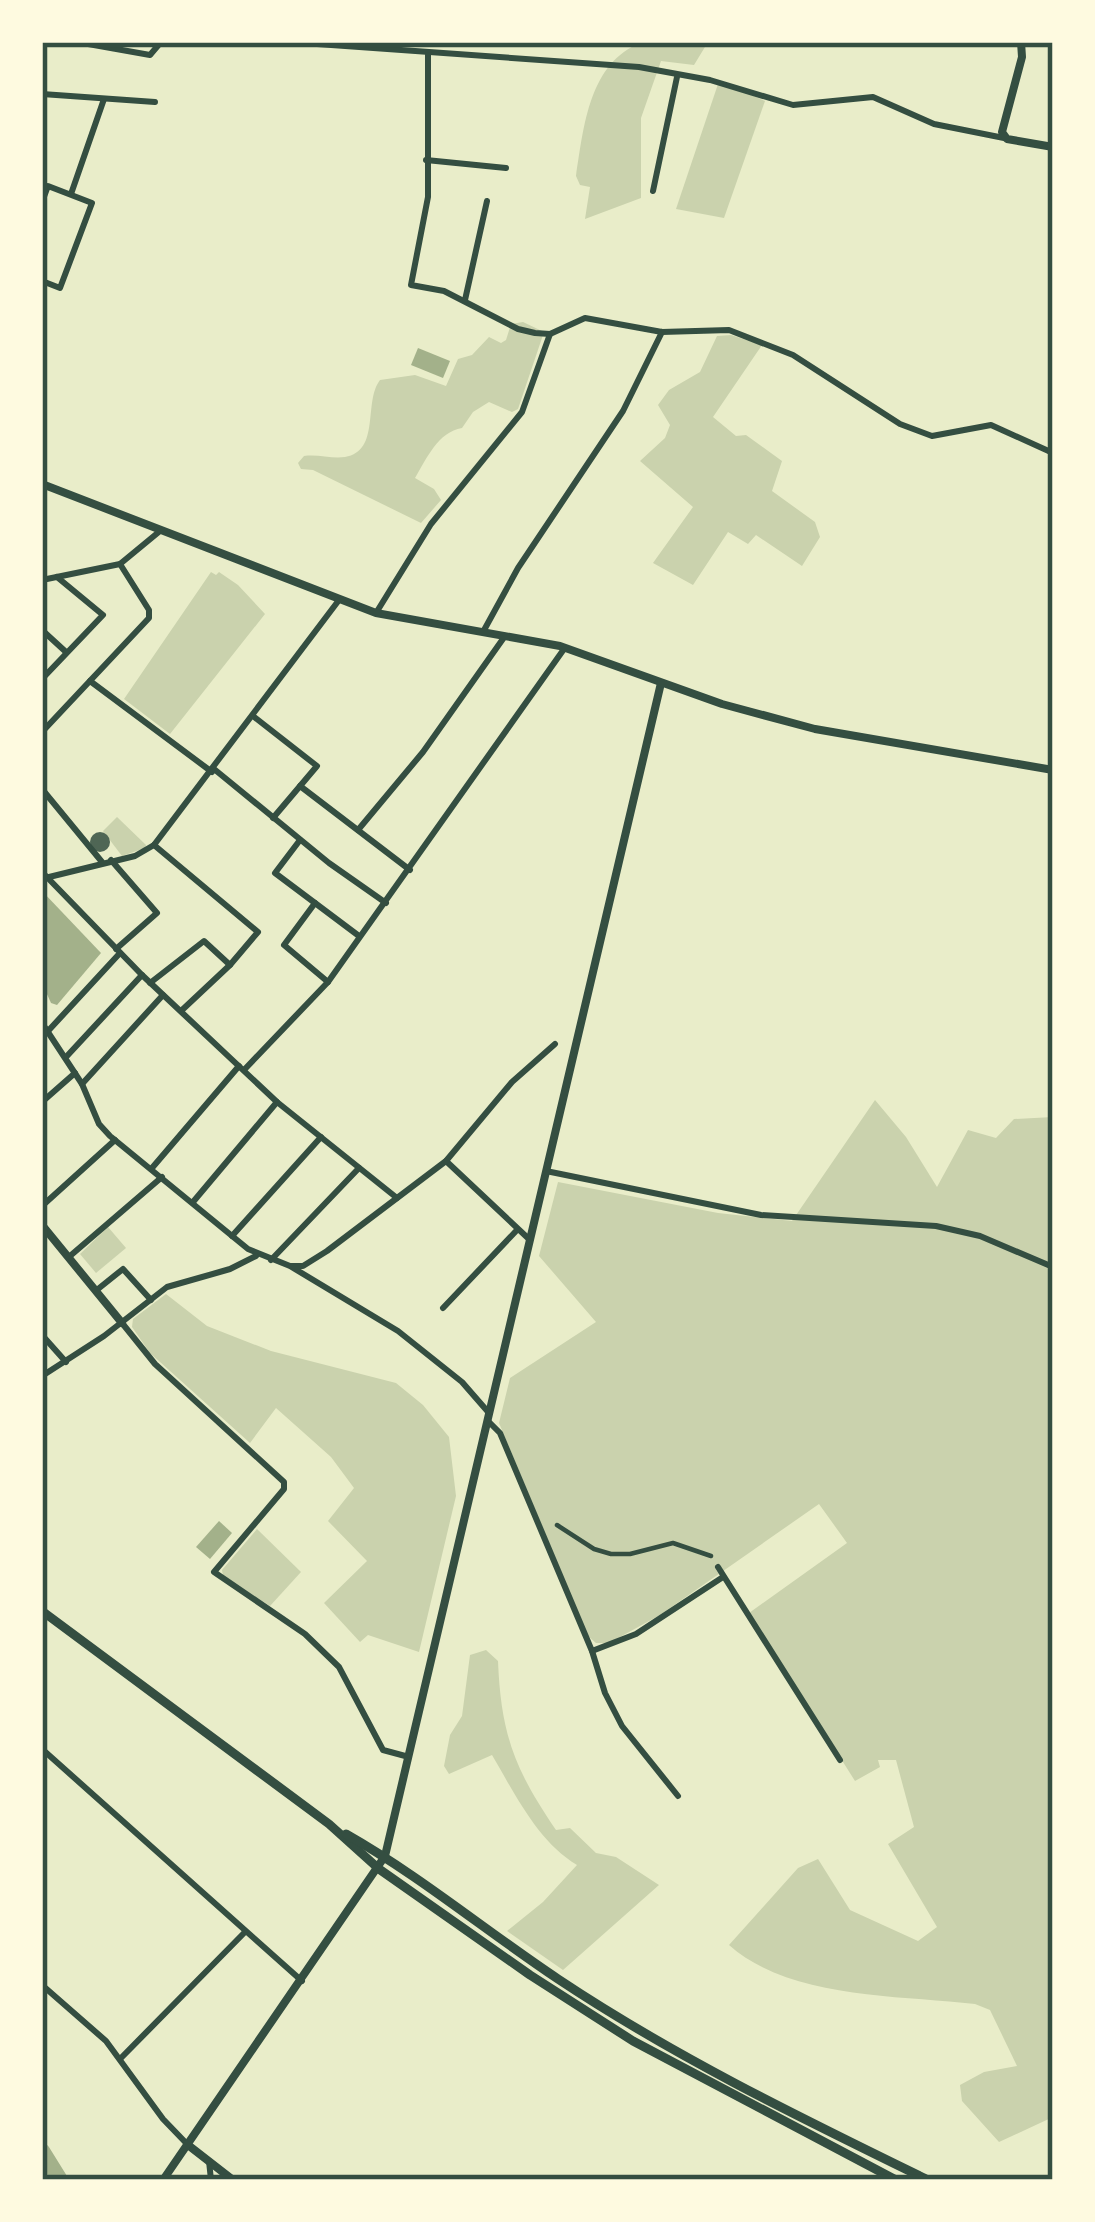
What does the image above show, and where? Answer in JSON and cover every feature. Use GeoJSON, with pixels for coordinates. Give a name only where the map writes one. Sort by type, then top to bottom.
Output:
{"type":"FeatureCollection","features":[{"type":"Feature","properties":{"kind":"highway"},"geometry":{"type":"LineString","coordinates":[[42,1611],[329,1824],[380,1869],[530,1976],[633,2041],[896,2180]]}},
{"type":"Feature","properties":{"kind":"highway"},"geometry":{"type":"LineString","coordinates":[[329,1824],[386,1856],[639,2030],[763,2100],[928,2180]]}},
{"type":"Feature","properties":{"kind":"street"},"geometry":{"type":"LineString","coordinates":[[77,42],[150,55],[161,42]]}},
{"type":"Feature","properties":{"kind":"street"},"geometry":{"type":"LineString","coordinates":[[289,42],[639,67],[710,80],[793,105],[873,97],[934,124],[1053,147]]}},
{"type":"Feature","properties":{"kind":"street"},"geometry":{"type":"LineString","coordinates":[[1007,139],[1002,126],[1022,57],[1021,42]]}},
{"type":"Feature","properties":{"kind":"street"},"geometry":{"type":"LineString","coordinates":[[428,55],[428,197],[410,284],[465,300],[518,328],[550,334],[585,318],[662,332],[729,330],[793,355],[900,424],[932,436],[991,425],[1053,453]]}},
{"type":"Feature","properties":{"kind":"street"},"geometry":{"type":"LineString","coordinates":[[653,191],[677,75]]}},
{"type":"Feature","properties":{"kind":"street"},"geometry":{"type":"LineString","coordinates":[[42,94],[155,102]]}},
{"type":"Feature","properties":{"kind":"street"},"geometry":{"type":"LineString","coordinates":[[71,194],[104,99]]}},
{"type":"Feature","properties":{"kind":"street"},"geometry":{"type":"LineString","coordinates":[[426,160],[506,168]]}},
{"type":"Feature","properties":{"kind":"street"},"geometry":{"type":"LineString","coordinates":[[42,281],[60,288],[92,202],[48,186],[43,199]]}},
{"type":"Feature","properties":{"kind":"street"},"geometry":{"type":"LineString","coordinates":[[465,300],[488,201]]}},
{"type":"Feature","properties":{"kind":"street"},"geometry":{"type":"LineString","coordinates":[[482,634],[518,568],[623,411],[662,332]]}},
{"type":"Feature","properties":{"kind":"street"},"geometry":{"type":"LineString","coordinates":[[376,613],[431,524],[522,412],[550,334]]}},
{"type":"Feature","properties":{"kind":"street"},"geometry":{"type":"LineString","coordinates":[[42,484],[376,613],[564,648],[753,714],[815,729],[1053,770]]}},
{"type":"Feature","properties":{"kind":"street"},"geometry":{"type":"LineString","coordinates":[[42,580],[120,564],[160,531]]}},
{"type":"Feature","properties":{"kind":"street"},"geometry":{"type":"LineString","coordinates":[[42,732],[151,614],[120,564]]}},
{"type":"Feature","properties":{"kind":"street"},"geometry":{"type":"LineString","coordinates":[[42,679],[103,615],[57,577]]}},
{"type":"Feature","properties":{"kind":"street"},"geometry":{"type":"LineString","coordinates":[[43,876],[135,856],[154,845],[339,600]]}},
{"type":"Feature","properties":{"kind":"street"},"geometry":{"type":"LineString","coordinates":[[42,630],[67,653]]}},
{"type":"Feature","properties":{"kind":"street"},"geometry":{"type":"LineString","coordinates":[[358,830],[506,636]]}},
{"type":"Feature","properties":{"kind":"street"},"geometry":{"type":"LineString","coordinates":[[152,1168],[328,982],[564,648]]}},
{"type":"Feature","properties":{"kind":"street"},"geometry":{"type":"LineString","coordinates":[[90,681],[386,903]]}},
{"type":"Feature","properties":{"kind":"street"},"geometry":{"type":"LineString","coordinates":[[163,2180],[386,1856],[661,683]]}},
{"type":"Feature","properties":{"kind":"street"},"geometry":{"type":"LineString","coordinates":[[253,716],[317,766],[273,818]]}},
{"type":"Feature","properties":{"kind":"street"},"geometry":{"type":"LineString","coordinates":[[300,786],[410,870]]}},
{"type":"Feature","properties":{"kind":"street"},"geometry":{"type":"LineString","coordinates":[[42,788],[158,913],[117,951],[48,1032]]}},
{"type":"Feature","properties":{"kind":"street"},"geometry":{"type":"LineString","coordinates":[[300,840],[275,873],[360,937]]}},
{"type":"Feature","properties":{"kind":"street"},"geometry":{"type":"LineString","coordinates":[[154,845],[258,932],[181,1011]]}},
{"type":"Feature","properties":{"kind":"street"},"geometry":{"type":"LineString","coordinates":[[43,876],[277,1102],[397,1198]]}},
{"type":"Feature","properties":{"kind":"street"},"geometry":{"type":"LineString","coordinates":[[315,903],[284,945],[328,982]]}},
{"type":"Feature","properties":{"kind":"street"},"geometry":{"type":"LineString","coordinates":[[150,983],[204,941],[230,965]]}},
{"type":"Feature","properties":{"kind":"street"},"geometry":{"type":"LineString","coordinates":[[66,1058],[142,975]]}},
{"type":"Feature","properties":{"kind":"street"},"geometry":{"type":"LineString","coordinates":[[82,1084],[164,995]]}},
{"type":"Feature","properties":{"kind":"street"},"geometry":{"type":"LineString","coordinates":[[42,1023],[82,1084],[99,1124],[115,1140],[257,1255],[290,1266],[413,1342],[461,1382],[500,1433],[622,1726],[678,1796]]}},
{"type":"Feature","properties":{"kind":"street"},"geometry":{"type":"LineString","coordinates":[[290,1266],[302,1266],[327,1251],[446,1161],[512,1082],[555,1044]]}},
{"type":"Feature","properties":{"kind":"street"},"geometry":{"type":"LineString","coordinates":[[42,1102],[75,1072]]}},
{"type":"Feature","properties":{"kind":"street"},"geometry":{"type":"LineString","coordinates":[[194,1202],[277,1102]]}},
{"type":"Feature","properties":{"kind":"street"},"geometry":{"type":"LineString","coordinates":[[232,1236],[321,1137]]}},
{"type":"Feature","properties":{"kind":"street"},"geometry":{"type":"LineString","coordinates":[[42,1206],[115,1140]]}},
{"type":"Feature","properties":{"kind":"street"},"geometry":{"type":"LineString","coordinates":[[446,1161],[530,1240]]}},
{"type":"Feature","properties":{"kind":"street"},"geometry":{"type":"LineString","coordinates":[[272,1260],[359,1168]]}},
{"type":"Feature","properties":{"kind":"street"},"geometry":{"type":"LineString","coordinates":[[546,1171],[761,1215],[936,1226],[980,1235],[1053,1268]]}},
{"type":"Feature","properties":{"kind":"street"},"geometry":{"type":"LineString","coordinates":[[70,1256],[162,1177]]}},
{"type":"Feature","properties":{"kind":"street"},"geometry":{"type":"LineString","coordinates":[[42,1225],[155,1364],[284,1482],[284,1489],[214,1572],[305,1634],[347,1677],[383,1750],[409,1757]]}},
{"type":"Feature","properties":{"kind":"street"},"geometry":{"type":"LineString","coordinates":[[443,1308],[518,1230]]}},
{"type":"Feature","properties":{"kind":"street"},"geometry":{"type":"LineString","coordinates":[[42,1376],[167,1287],[230,1269],[257,1255]]}},
{"type":"Feature","properties":{"kind":"street"},"geometry":{"type":"LineString","coordinates":[[98,1289],[123,1269],[151,1300]]}},
{"type":"Feature","properties":{"kind":"street"},"geometry":{"type":"LineString","coordinates":[[42,1335],[66,1362]]}},
{"type":"Feature","properties":{"kind":"street"},"geometry":{"type":"LineString","coordinates":[[557,1525],[594,1549],[611,1554],[673,1544],[711,1556]]}},
{"type":"Feature","properties":{"kind":"street"},"geometry":{"type":"LineString","coordinates":[[718,1567],[840,1760]]}},
{"type":"Feature","properties":{"kind":"street"},"geometry":{"type":"LineString","coordinates":[[592,1651],[636,1634],[724,1576]]}},
{"type":"Feature","properties":{"kind":"street"},"geometry":{"type":"LineString","coordinates":[[42,1749],[302,1981]]}},
{"type":"Feature","properties":{"kind":"street"},"geometry":{"type":"LineString","coordinates":[[121,2058],[245,1932]]}},
{"type":"Feature","properties":{"kind":"street"},"geometry":{"type":"LineString","coordinates":[[42,1984],[121,2058],[163,2120],[233,2180]]}},
{"type":"Feature","properties":{"kind":"street"},"geometry":{"type":"LineString","coordinates":[[208,2161],[211,2180]]}},
{"type":"Feature","properties":{"kind":"street"},"geometry":{"type":"LineString","coordinates":[[867,2180],[876,2170]]}},
{"type":"Feature","properties":{"kind":"shaded area"},"geometry":{"type":"Polygon","coordinates":[[[642,42],[708,42],[694,65],[661,61],[641,118],[641,198],[585,219],[590,187],[580,185],[576,176],[592,98],[610,65],[642,42]]]}},
{"type":"Feature","properties":{"kind":"shaded area"},"geometry":{"type":"Polygon","coordinates":[[[719,81],[765,101],[724,218],[676,209],[719,81]]]}},
{"type":"Feature","properties":{"kind":"shaded area"},"geometry":{"type":"Polygon","coordinates":[[[523,322],[544,332],[518,409],[512,412],[489,402],[434,447],[415,478],[434,489],[441,500],[421,523],[313,470],[301,469],[298,463],[304,456],[345,457],[363,446],[380,380],[415,375],[446,386],[458,359],[472,355],[489,337],[501,343],[511,324],[523,322]]]}},
{"type":"Feature","properties":{"kind":"shaded area"},"geometry":{"type":"Polygon","coordinates":[[[731,335],[762,345],[713,417],[736,436],[746,435],[782,461],[772,491],[815,522],[820,537],[802,566],[756,535],[748,544],[728,532],[693,585],[653,563],[693,507],[640,461],[665,438],[670,425],[658,405],[669,390],[700,372],[717,336],[731,335]]]}},
{"type":"Feature","properties":{"kind":"shaded area"},"geometry":{"type":"Polygon","coordinates":[[[418,348],[450,361],[443,378],[411,365],[418,348]]]}},
{"type":"Feature","properties":{"kind":"shaded area"},"geometry":{"type":"Polygon","coordinates":[[[211,572],[238,585],[265,614],[170,734],[124,699],[211,572]]]}},
{"type":"Feature","properties":{"kind":"shaded area"},"geometry":{"type":"Polygon","coordinates":[[[117,817],[145,848],[122,856],[103,831],[117,817]]]}},
{"type":"Feature","properties":{"kind":"shaded area"},"geometry":{"type":"Polygon","coordinates":[[[42,891],[101,953],[57,1005],[51,1003],[42,983],[42,891]]]}},
{"type":"Feature","properties":{"kind":"shaded area"},"geometry":{"type":"Polygon","coordinates":[[[875,1100],[906,1137],[937,1187],[968,1130],[996,1138],[1014,1119],[1053,1117],[1053,2117],[999,2142],[962,2101],[960,2085],[984,2072],[1017,2066],[990,2010],[975,2004],[813,1985],[754,1963],[729,1945],[798,1868],[818,1859],[850,1910],[918,1941],[937,1927],[888,1844],[914,1827],[896,1760],[878,1760],[880,1767],[855,1781],[749,1613],[847,1543],[819,1504],[660,1615],[609,1643],[596,1643],[588,1636],[499,1423],[510,1378],[596,1322],[539,1256],[558,1182],[718,1213],[792,1221],[875,1100]]]}},
{"type":"Feature","properties":{"kind":"shaded area"},"geometry":{"type":"Polygon","coordinates":[[[108,1227],[126,1248],[96,1273],[80,1254],[108,1227]]]}},
{"type":"Feature","properties":{"kind":"shaded area"},"geometry":{"type":"Polygon","coordinates":[[[166,1294],[207,1326],[271,1351],[396,1383],[423,1405],[449,1437],[456,1496],[419,1652],[368,1635],[360,1642],[324,1603],[367,1561],[328,1521],[354,1488],[331,1457],[276,1408],[250,1443],[150,1353],[132,1327],[133,1319],[166,1294]]]}},
{"type":"Feature","properties":{"kind":"shaded area"},"geometry":{"type":"Polygon","coordinates":[[[219,1521],[232,1533],[210,1559],[196,1547],[219,1521]]]}},
{"type":"Feature","properties":{"kind":"shaded area"},"geometry":{"type":"Polygon","coordinates":[[[257,1529],[301,1572],[270,1606],[223,1576],[222,1570],[257,1529]]]}},
{"type":"Feature","properties":{"kind":"shaded area"},"geometry":{"type":"Polygon","coordinates":[[[486,1650],[498,1661],[513,1751],[556,1830],[570,1828],[596,1853],[616,1857],[659,1885],[563,1970],[507,1931],[577,1865],[539,1830],[492,1755],[449,1774],[444,1766],[450,1735],[462,1716],[470,1655],[486,1650]]]}},
{"type":"Feature","properties":{"kind":"building"},"geometry":{"type":"Polygon","coordinates":[[[100,832],[110,842],[100,852],[90,842],[100,832]]]}},
{"type":"Feature","properties":{"kind":"waterway"},"geometry":{"type":"LineString","coordinates":[[42,2151],[60,2180]]}}]}
